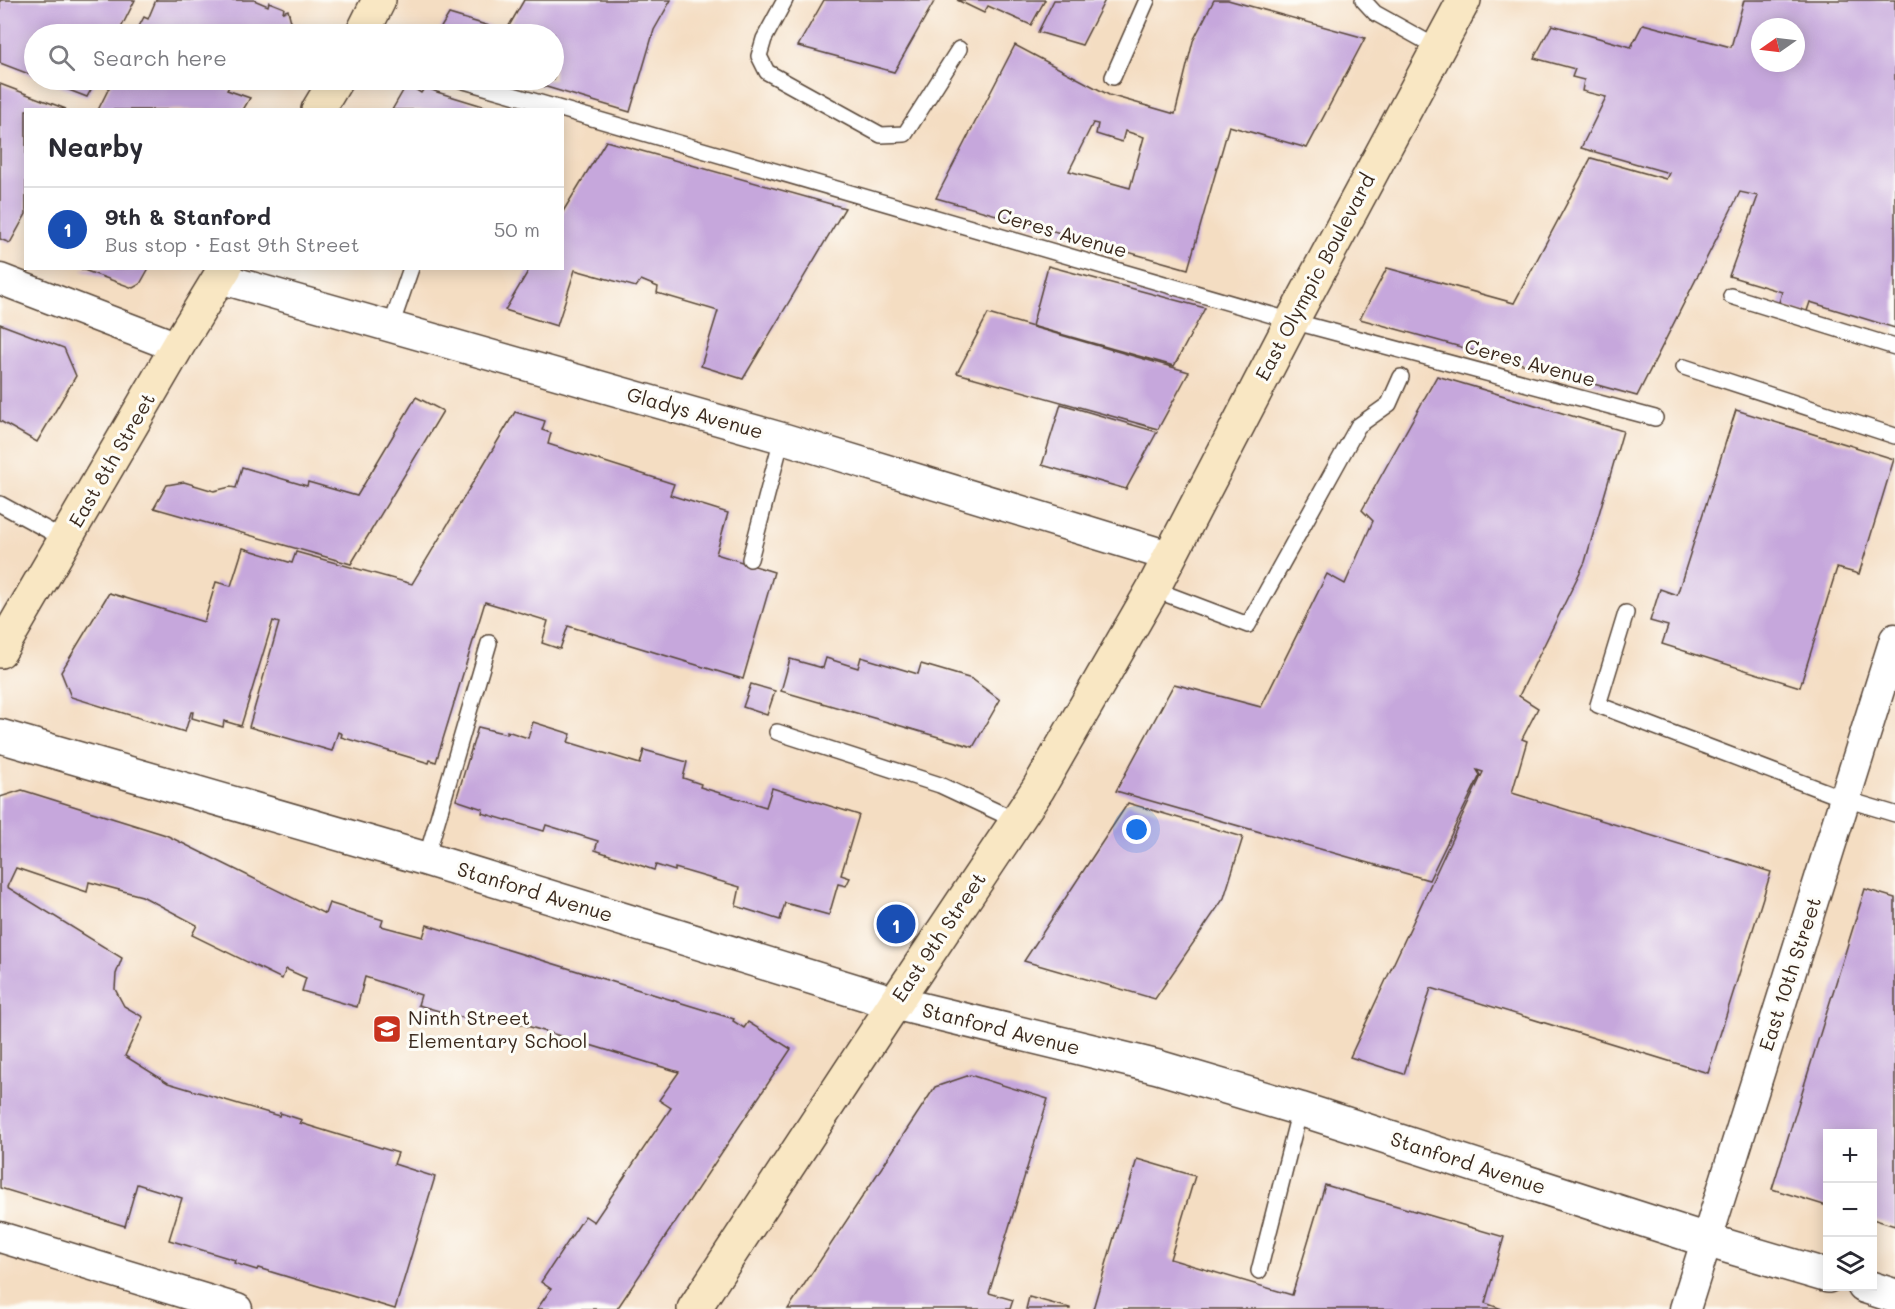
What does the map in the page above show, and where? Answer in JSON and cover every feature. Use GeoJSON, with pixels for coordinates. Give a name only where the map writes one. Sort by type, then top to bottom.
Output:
{"type":"FeatureCollection","features":[{"type":"Feature","properties":{"kind":"main road"},"geometry":{"type":"LineString","coordinates":[[367,24],[379,0]]}},
{"type":"Feature","properties":{"kind":"main road","name":"East Olympic Boulevard"},"geometry":{"type":"LineString","coordinates":[[1169,556],[1464,0]]}},
{"type":"Feature","properties":{"kind":"main road"},"geometry":{"type":"LineString","coordinates":[[319,108],[330,90]]}},
{"type":"Feature","properties":{"kind":"main road","name":"East 8th Street"},"geometry":{"type":"LineString","coordinates":[[0,651],[222,273]]}},
{"type":"Feature","properties":{"kind":"main road","name":"East 9th Street"},"geometry":{"type":"LineString","coordinates":[[694,1309],[1038,789],[1153,589],[1169,556]]}},
{"type":"Feature","properties":{"kind":"street","name":"Gladys Avenue"},"geometry":{"type":"LineString","coordinates":[[222,273],[391,326],[782,438],[1169,556]]}},
{"type":"Feature","properties":{"kind":"street"},"geometry":{"type":"LineString","coordinates":[[0,279],[177,347]]}},
{"type":"Feature","properties":{"kind":"street","name":"East 10th Street"},"geometry":{"type":"LineString","coordinates":[[1685,1309],[1895,639]]}},
{"type":"Feature","properties":{"kind":"street","name":"Stanford Avenue"},"geometry":{"type":"LineString","coordinates":[[0,736],[426,859],[895,1003],[1158,1067],[1823,1275]]}},
{"type":"Feature","properties":{"kind":"street"},"geometry":{"type":"LineString","coordinates":[[0,1237],[237,1309]]}},
{"type":"Feature","properties":{"kind":"street"},"geometry":{"type":"LineString","coordinates":[[1877,1291],[1895,1296]]}},
{"type":"Feature","properties":{"kind":"lane"},"geometry":{"type":"LineString","coordinates":[[785,0],[764,39],[759,56],[767,72],[881,135],[905,134],[958,49]]}},
{"type":"Feature","properties":{"kind":"lane"},"geometry":{"type":"LineString","coordinates":[[1113,77],[1146,0]]}},
{"type":"Feature","properties":{"kind":"lane"},"geometry":{"type":"LineString","coordinates":[[1363,0],[1375,13],[1438,48]]}},
{"type":"Feature","properties":{"kind":"lane","name":"Ceres Avenue"},"geometry":{"type":"LineString","coordinates":[[495,90],[557,108]]}},
{"type":"Feature","properties":{"kind":"lane","name":"Ceres Avenue"},"geometry":{"type":"LineString","coordinates":[[564,110],[1292,321],[1655,418]]}},
{"type":"Feature","properties":{"kind":"lane"},"geometry":{"type":"LineString","coordinates":[[391,326],[410,270]]}},
{"type":"Feature","properties":{"kind":"lane"},"geometry":{"type":"LineString","coordinates":[[1731,296],[1895,347]]}},
{"type":"Feature","properties":{"kind":"lane"},"geometry":{"type":"LineString","coordinates":[[1684,367],[1895,436]]}},
{"type":"Feature","properties":{"kind":"lane"},"geometry":{"type":"LineString","coordinates":[[1153,589],[1248,625],[1358,426],[1389,404],[1401,377]]}},
{"type":"Feature","properties":{"kind":"lane"},"geometry":{"type":"LineString","coordinates":[[750,559],[782,438]]}},
{"type":"Feature","properties":{"kind":"lane"},"geometry":{"type":"LineString","coordinates":[[0,504],[66,540]]}},
{"type":"Feature","properties":{"kind":"lane"},"geometry":{"type":"LineString","coordinates":[[1626,613],[1598,705],[1845,799],[1895,814]]}},
{"type":"Feature","properties":{"kind":"lane"},"geometry":{"type":"LineString","coordinates":[[426,859],[489,643]]}},
{"type":"Feature","properties":{"kind":"lane"},"geometry":{"type":"LineString","coordinates":[[777,732],[940,785],[1017,821]]}},
{"type":"Feature","properties":{"kind":"lane"},"geometry":{"type":"LineString","coordinates":[[1259,1271],[1300,1110]]}},
{"type":"Feature","properties":{"kind":"building"},"geometry":{"type":"Polygon","coordinates":[[[0,0],[135,0],[123,24],[24,24],[24,72],[0,63],[0,0]]]}},
{"type":"Feature","properties":{"kind":"building"},"geometry":{"type":"Polygon","coordinates":[[[156,0],[254,0],[268,6],[269,2],[284,8],[283,12],[288,10],[292,24],[140,24],[144,17],[148,19],[156,0]]]}},
{"type":"Feature","properties":{"kind":"building"},"geometry":{"type":"Polygon","coordinates":[[[524,0],[671,0],[654,30],[630,112],[556,90],[564,90],[564,24],[510,24],[524,0]]]}},
{"type":"Feature","properties":{"kind":"building"},"geometry":{"type":"Polygon","coordinates":[[[824,0],[935,0],[894,72],[798,46],[824,0]]]}},
{"type":"Feature","properties":{"kind":"building"},"geometry":{"type":"Polygon","coordinates":[[[957,0],[1045,0],[1031,25],[988,6],[984,13],[957,0]]]}},
{"type":"Feature","properties":{"kind":"building"},"geometry":{"type":"Polygon","coordinates":[[[1054,0],[1105,0],[1082,45],[1038,32],[1054,0]]]}},
{"type":"Feature","properties":{"kind":"building"},"geometry":{"type":"Polygon","coordinates":[[[1214,0],[1228,0],[1365,38],[1307,148],[1229,126],[1188,269],[936,198],[1015,45],[1109,95],[1175,114],[1193,41],[1214,0]],[[1093,123],[1069,171],[1130,188],[1144,137],[1125,131],[1122,142],[1096,134],[1098,124],[1093,123]]]}},
{"type":"Feature","properties":{"kind":"building"},"geometry":{"type":"Polygon","coordinates":[[[1744,0],[1895,0],[1895,328],[1810,302],[1806,314],[1778,306],[1782,292],[1729,276],[1758,196],[1740,192],[1637,396],[1360,319],[1387,268],[1514,303],[1591,158],[1666,179],[1669,173],[1581,148],[1606,97],[1582,91],[1584,80],[1572,77],[1575,69],[1534,58],[1552,25],[1631,47],[1643,24],[1731,47],[1744,0]]]}},
{"type":"Feature","properties":{"kind":"building"},"geometry":{"type":"Polygon","coordinates":[[[449,14],[483,24],[443,24],[449,14]]]}},
{"type":"Feature","properties":{"kind":"building"},"geometry":{"type":"Polygon","coordinates":[[[0,84],[63,108],[24,108],[24,218],[10,243],[0,239],[0,84]]]}},
{"type":"Feature","properties":{"kind":"building"},"geometry":{"type":"Polygon","coordinates":[[[69,90],[91,90],[87,97],[69,90]]]}},
{"type":"Feature","properties":{"kind":"building"},"geometry":{"type":"Polygon","coordinates":[[[108,90],[227,90],[250,98],[244,108],[99,108],[108,90]]]}},
{"type":"Feature","properties":{"kind":"building"},"geometry":{"type":"Polygon","coordinates":[[[404,90],[416,90],[421,93],[423,90],[432,90],[489,108],[393,108],[404,90]]]}},
{"type":"Feature","properties":{"kind":"building"},"geometry":{"type":"Polygon","coordinates":[[[606,141],[845,208],[743,379],[701,366],[718,311],[657,293],[658,287],[641,280],[636,287],[575,270],[557,326],[505,310],[529,270],[564,270],[564,210],[606,141]]]}},
{"type":"Feature","properties":{"kind":"building"},"geometry":{"type":"Polygon","coordinates":[[[1048,266],[1205,308],[1174,366],[1032,326],[1048,266]]]}},
{"type":"Feature","properties":{"kind":"building"},"geometry":{"type":"Polygon","coordinates":[[[84,270],[148,270],[140,284],[133,288],[84,270]]]}},
{"type":"Feature","properties":{"kind":"building"},"geometry":{"type":"Polygon","coordinates":[[[988,314],[1189,372],[1158,429],[957,373],[988,314]]]}},
{"type":"Feature","properties":{"kind":"building"},"geometry":{"type":"Polygon","coordinates":[[[0,324],[64,348],[76,376],[37,442],[0,421],[0,324]]]}},
{"type":"Feature","properties":{"kind":"building"},"geometry":{"type":"Polygon","coordinates":[[[1437,376],[1623,431],[1585,562],[1519,696],[1538,708],[1522,739],[1527,741],[1512,793],[1771,872],[1708,1073],[1431,988],[1404,1074],[1350,1057],[1483,772],[1477,770],[1480,775],[1429,880],[1116,791],[1174,684],[1261,707],[1327,574],[1345,584],[1373,521],[1362,510],[1437,376]]]}},
{"type":"Feature","properties":{"kind":"building"},"geometry":{"type":"Polygon","coordinates":[[[416,397],[443,411],[351,564],[154,508],[167,485],[184,482],[214,491],[230,487],[236,488],[242,467],[307,486],[308,482],[357,496],[416,397]]]}},
{"type":"Feature","properties":{"kind":"building"},"geometry":{"type":"Polygon","coordinates":[[[1061,404],[1157,432],[1126,489],[1042,465],[1061,404]]]}},
{"type":"Feature","properties":{"kind":"building"},"geometry":{"type":"Polygon","coordinates":[[[1736,410],[1894,459],[1859,574],[1837,568],[1800,687],[1662,644],[1668,626],[1650,621],[1660,589],[1677,595],[1736,410]]]}},
{"type":"Feature","properties":{"kind":"building"},"geometry":{"type":"Polygon","coordinates":[[[515,412],[545,421],[542,430],[551,433],[548,444],[674,484],[670,495],[728,513],[716,554],[774,572],[743,679],[568,626],[560,649],[542,643],[548,621],[485,602],[436,762],[430,760],[429,763],[341,737],[342,734],[338,732],[332,751],[249,727],[279,623],[273,621],[241,726],[224,721],[223,727],[192,718],[193,712],[191,712],[185,732],[71,697],[61,672],[109,593],[204,622],[216,582],[231,586],[243,548],[292,563],[296,552],[412,584],[515,412]]]}},
{"type":"Feature","properties":{"kind":"building"},"geometry":{"type":"Polygon","coordinates":[[[861,657],[918,674],[921,664],[972,679],[1000,700],[973,747],[781,691],[790,659],[823,668],[826,658],[858,668],[861,657]]]}},
{"type":"Feature","properties":{"kind":"building"},"geometry":{"type":"Polygon","coordinates":[[[751,684],[775,691],[767,715],[743,707],[751,684]]]}},
{"type":"Feature","properties":{"kind":"building"},"geometry":{"type":"Polygon","coordinates":[[[533,722],[571,734],[568,742],[640,764],[644,750],[687,762],[683,778],[701,784],[700,787],[766,807],[772,788],[859,815],[841,875],[850,878],[846,886],[838,884],[829,915],[785,903],[780,920],[736,906],[740,887],[675,868],[675,871],[656,865],[654,870],[595,850],[598,841],[546,825],[544,831],[482,813],[483,809],[456,800],[478,727],[507,734],[507,731],[528,738],[533,722]]]}},
{"type":"Feature","properties":{"kind":"building"},"geometry":{"type":"Polygon","coordinates":[[[22,790],[166,835],[325,914],[329,903],[383,920],[381,926],[423,937],[427,925],[734,1019],[733,1021],[744,1028],[748,1022],[791,1049],[617,1309],[537,1309],[551,1289],[541,1282],[585,1216],[594,1222],[671,1108],[659,1100],[679,1072],[484,1013],[481,1023],[418,1005],[421,995],[365,977],[357,1007],[302,991],[306,978],[286,969],[282,979],[192,935],[197,925],[142,896],[89,882],[87,892],[16,868],[7,887],[122,958],[116,974],[115,989],[124,1006],[143,1017],[125,1056],[168,1083],[279,1116],[280,1113],[302,1120],[300,1123],[398,1153],[394,1164],[435,1177],[395,1309],[234,1263],[235,1260],[169,1240],[182,1198],[137,1184],[125,1226],[0,1188],[0,797],[22,790]]]}},
{"type":"Feature","properties":{"kind":"building"},"geometry":{"type":"Polygon","coordinates":[[[1128,803],[1243,837],[1224,898],[1155,999],[1024,961],[1128,803]]]}},
{"type":"Feature","properties":{"kind":"building"},"geometry":{"type":"Polygon","coordinates":[[[1865,889],[1895,898],[1895,1226],[1877,1221],[1877,1129],[1823,1129],[1823,1205],[1772,1189],[1865,889]]]}},
{"type":"Feature","properties":{"kind":"building"},"geometry":{"type":"Polygon","coordinates":[[[970,1075],[1048,1099],[989,1293],[1013,1300],[1010,1309],[788,1309],[935,1087],[970,1075]]]}},
{"type":"Feature","properties":{"kind":"building"},"geometry":{"type":"Polygon","coordinates":[[[1137,1159],[1195,1176],[1170,1259],[1292,1295],[1325,1185],[1504,1237],[1485,1303],[1502,1309],[1093,1309],[1137,1159]]]}},
{"type":"Feature","properties":{"kind":"building"},"geometry":{"type":"Polygon","coordinates":[[[1029,1297],[1070,1308],[1070,1309],[1026,1309],[1029,1297]]]}},
{"type":"Feature","properties":{"kind":"place","name":"9th & Stanford"},"geometry":{"type":"Point","coordinates":[896,924]}},
{"type":"Feature","properties":{"kind":"place","name":"Ninth Street Elementary School"},"geometry":{"type":"Point","coordinates":[387,1029]}}]}
